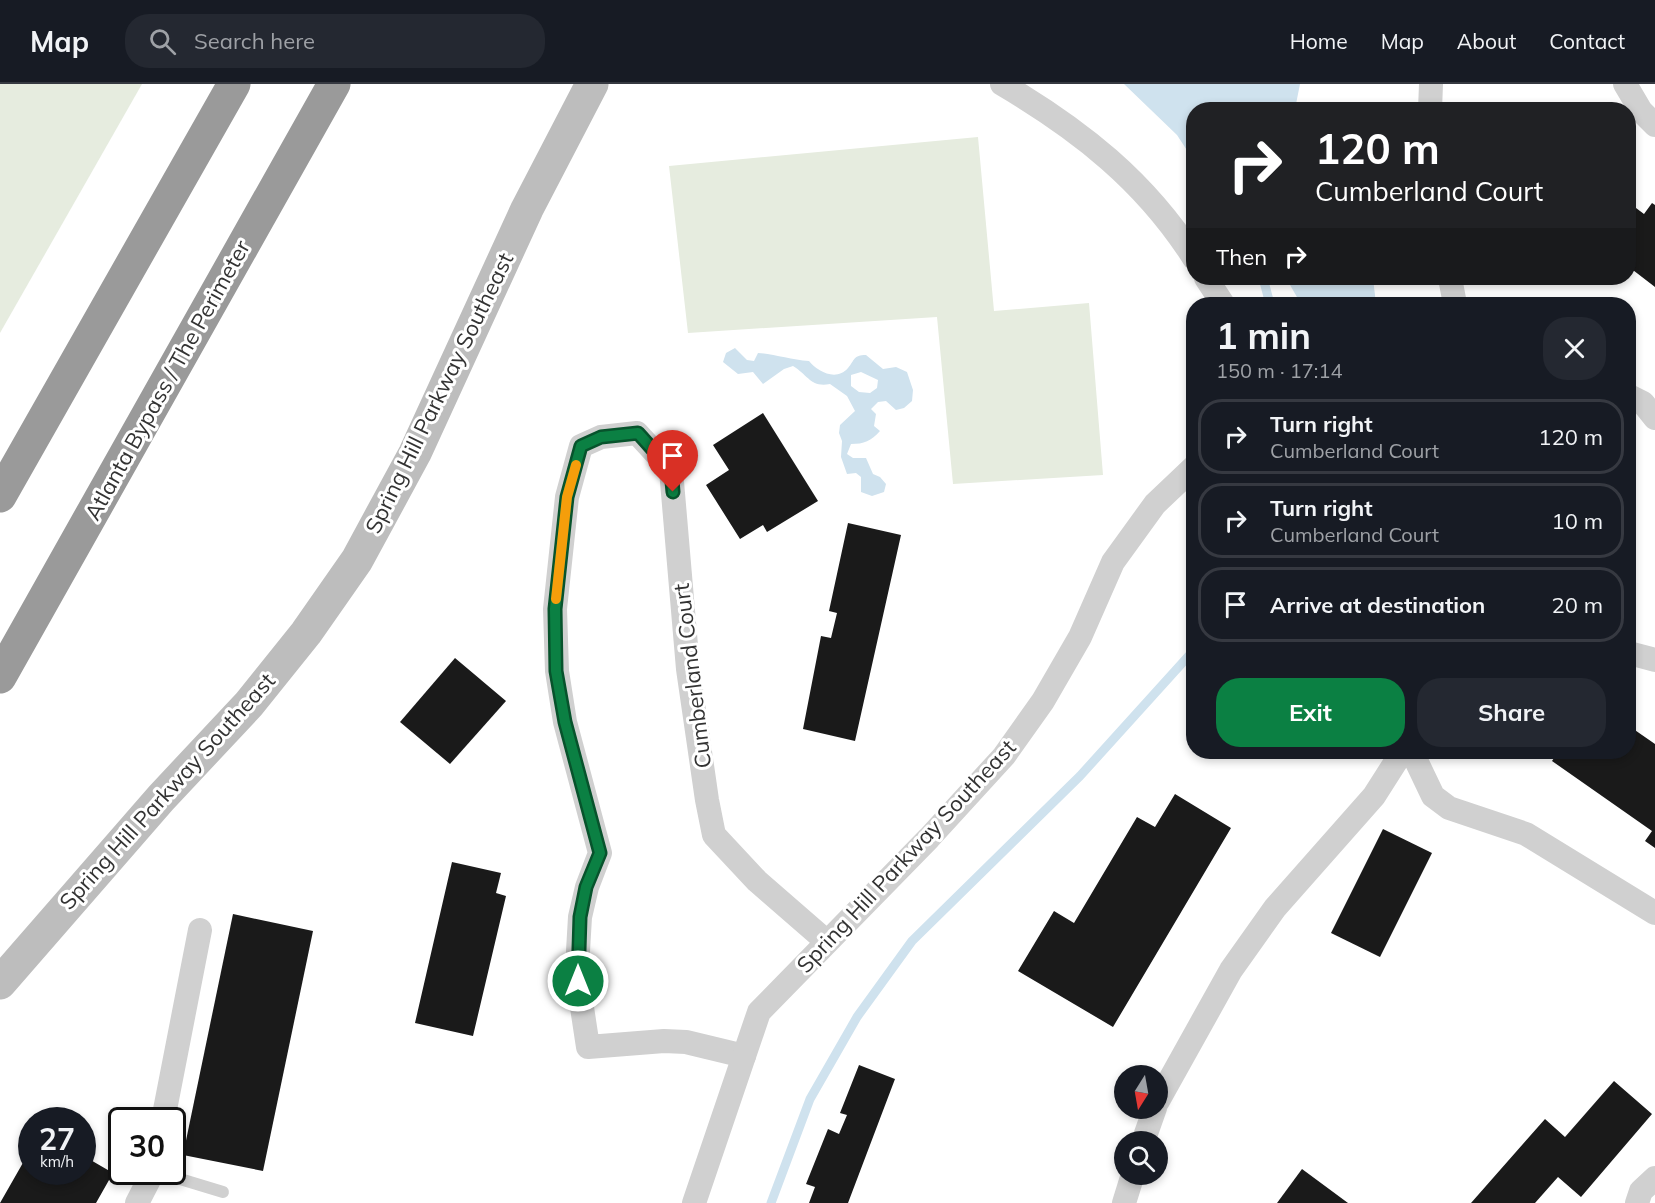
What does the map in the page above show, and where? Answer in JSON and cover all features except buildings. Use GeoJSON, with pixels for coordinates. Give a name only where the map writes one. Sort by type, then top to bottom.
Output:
{"type":"FeatureCollection","features":[{"type":"Feature","properties":{"kind":"highway"},"geometry":{"type":"LineString","coordinates":[[0,496],[234,84]]}},
{"type":"Feature","properties":{"kind":"highway","name":"Atlanta Bypass / The Perimeter"},"geometry":{"type":"LineString","coordinates":[[0,677],[334,84]]}},
{"type":"Feature","properties":{"kind":"street","name":"Spring Hill Parkway Southeast"},"geometry":{"type":"LineString","coordinates":[[0,983],[161,798],[249,704],[306,633],[357,560],[415,453],[526,209],[592,84]]}},
{"type":"Feature","properties":{"kind":"street"},"geometry":{"type":"LineString","coordinates":[[1002,84],[1086,139],[1135,181],[1166,216],[1186,246]]}},
{"type":"Feature","properties":{"kind":"street"},"geometry":{"type":"LineString","coordinates":[[1430,102],[1431,84]]}},
{"type":"Feature","properties":{"kind":"street"},"geometry":{"type":"LineString","coordinates":[[1625,84],[1636,102]]}},
{"type":"Feature","properties":{"kind":"street"},"geometry":{"type":"LineString","coordinates":[[1636,103],[1655,125]]}},
{"type":"Feature","properties":{"kind":"street"},"geometry":{"type":"LineString","coordinates":[[1636,400],[1643,403],[1655,418]]}},
{"type":"Feature","properties":{"kind":"street","name":"Cumberland Court"},"geometry":{"type":"LineString","coordinates":[[744,1056],[686,1042],[664,1041],[588,1047],[578,981],[580,917],[586,887],[600,853],[565,722],[556,671],[555,609],[567,497],[581,446],[601,437],[638,433],[671,470],[688,669],[714,835],[757,881],[826,941]]}},
{"type":"Feature","properties":{"kind":"street","name":"Spring Hill Parkway Southeast"},"geometry":{"type":"LineString","coordinates":[[694,1203],[759,1012],[929,838],[1004,756],[1043,701],[1080,637],[1113,562],[1155,504],[1186,475]]}},
{"type":"Feature","properties":{"kind":"street"},"geometry":{"type":"LineString","coordinates":[[1636,655],[1655,660]]}},
{"type":"Feature","properties":{"kind":"street"},"geometry":{"type":"LineString","coordinates":[[1168,1083],[1231,969],[1275,908],[1374,796],[1398,759]]}},
{"type":"Feature","properties":{"kind":"street"},"geometry":{"type":"LineString","coordinates":[[1415,759],[1433,796],[1449,808],[1526,834],[1655,913]]}},
{"type":"Feature","properties":{"kind":"street"},"geometry":{"type":"LineString","coordinates":[[166,1107],[200,930]]}},
{"type":"Feature","properties":{"kind":"street"},"geometry":{"type":"LineString","coordinates":[[1637,1203],[1641,1191],[1655,1178]]}},
{"type":"Feature","properties":{"kind":"street"},"geometry":{"type":"LineString","coordinates":[[137,1203],[146,1185]]}},
{"type":"Feature","properties":{"kind":"street"},"geometry":{"type":"LineString","coordinates":[[1124,1203],[1129,1185]]}},
{"type":"Feature","properties":{"kind":"lane"},"geometry":{"type":"LineString","coordinates":[[186,1181],[223,1192]]}},
{"type":"Feature","properties":{"kind":"shaded area"},"geometry":{"type":"Polygon","coordinates":[[[0,84],[142,84],[0,333],[0,84]]]}},
{"type":"Feature","properties":{"kind":"shaded area"},"geometry":{"type":"Polygon","coordinates":[[[978,137],[994,311],[1089,303],[1103,475],[953,484],[937,317],[688,333],[669,166],[978,137]]]}},
{"type":"Feature","properties":{"kind":"water"},"geometry":{"type":"Polygon","coordinates":[[[1124,84],[1300,84],[1296,102],[1186,102],[1186,149],[1177,135],[1124,84]]]}},
{"type":"Feature","properties":{"kind":"water"},"geometry":{"type":"Polygon","coordinates":[[[1290,285],[1374,285],[1375,297],[1297,297],[1290,285]]]}},
{"type":"Feature","properties":{"kind":"water"},"geometry":{"type":"Polygon","coordinates":[[[735,348],[747,360],[754,361],[758,353],[809,361],[817,368],[832,375],[843,372],[856,357],[866,355],[883,369],[896,367],[907,372],[913,390],[912,401],[904,408],[896,410],[886,401],[878,402],[871,409],[876,414],[874,426],[880,431],[867,441],[851,444],[847,454],[853,458],[866,458],[873,474],[880,477],[886,484],[884,492],[872,496],[861,492],[861,477],[856,473],[847,474],[841,457],[840,425],[855,411],[847,396],[830,384],[814,382],[793,366],[784,369],[763,384],[753,372],[738,374],[723,362],[726,353],[735,348]],[[861,372],[851,375],[851,386],[859,392],[870,393],[877,388],[878,380],[861,372]]]}},
{"type":"Feature","properties":{"kind":"waterway"},"geometry":{"type":"LineString","coordinates":[[1265,285],[1268,297]]}},
{"type":"Feature","properties":{"kind":"waterway"},"geometry":{"type":"LineString","coordinates":[[771,1203],[810,1099],[857,1017],[912,941],[1080,776],[1186,659]]}},
{"type":"Feature","properties":{"kind":"slow traffic"},"geometry":{"type":"LineString","coordinates":[[556,599],[559,553],[567,497],[576,465]]}},
{"type":"Feature","properties":{"kind":"route"},"geometry":{"type":"LineString","coordinates":[[578,981],[580,917],[586,887],[600,853],[579,782],[556,671],[555,609],[559,553],[567,497],[581,446],[601,437],[638,433],[671,470],[673,492]]}}]}
